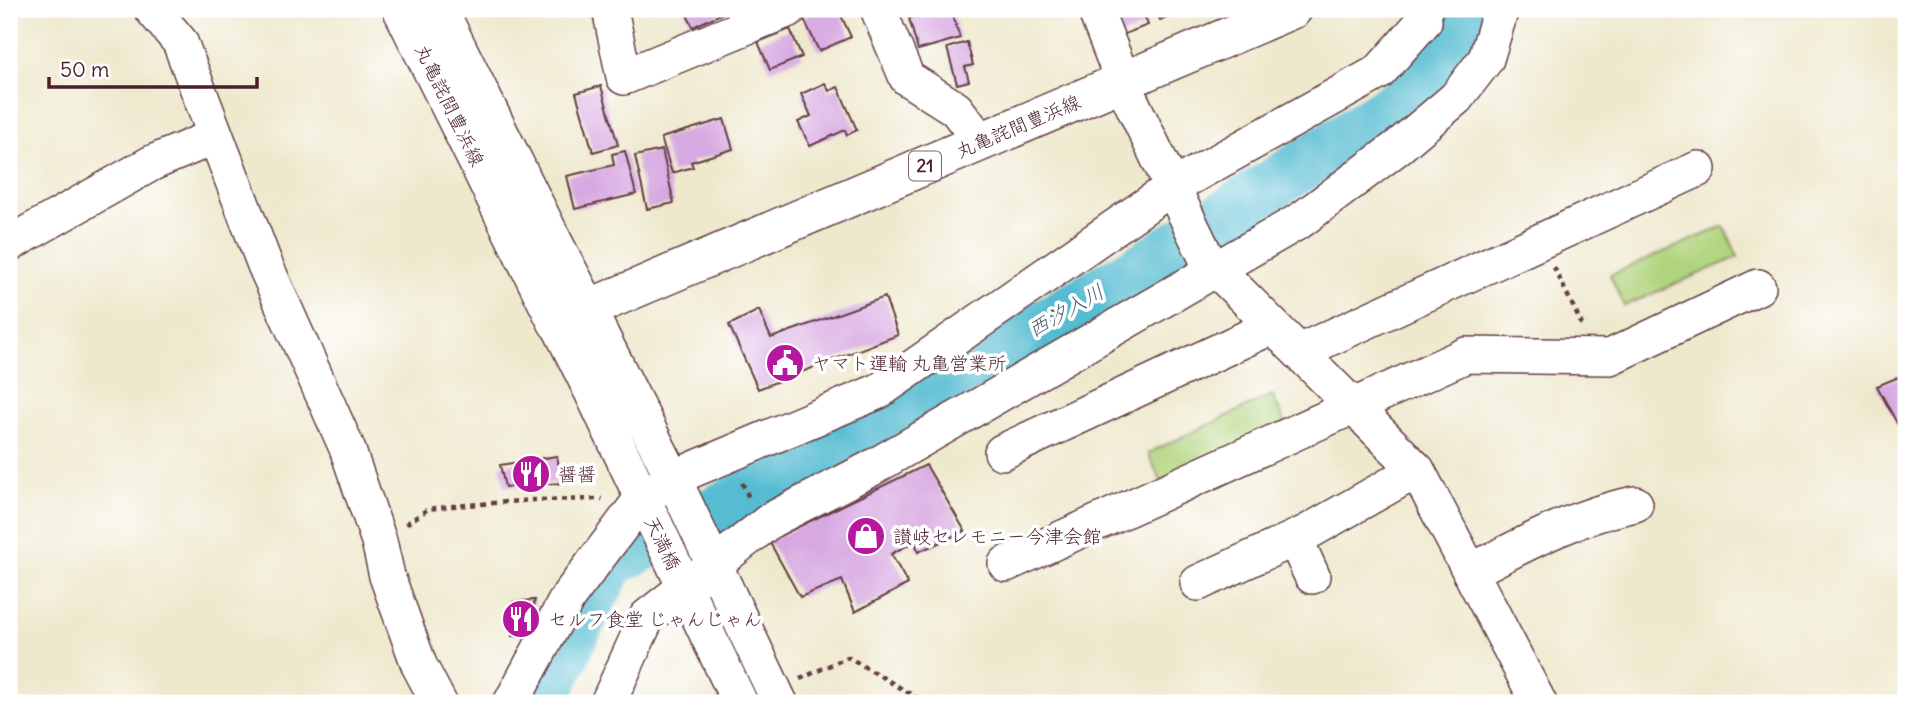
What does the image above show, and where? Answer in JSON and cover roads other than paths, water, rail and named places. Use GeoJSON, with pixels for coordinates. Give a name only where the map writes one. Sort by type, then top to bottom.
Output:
{"type":"FeatureCollection","features":[{"type":"Feature","properties":{"kind":"main road","name":"丸亀詫間豊浜線"},"geometry":{"type":"LineString","coordinates":[[402,9],[572,316]]}},
{"type":"Feature","properties":{"kind":"main road","name":"丸亀詫間豊浜線"},"geometry":{"type":"LineString","coordinates":[[438,9],[552,242],[572,316]]}},
{"type":"Feature","properties":{"kind":"main road","name":"丸亀詫間豊浜線"},"geometry":{"type":"LineString","coordinates":[[572,316],[1293,9]]}},
{"type":"Feature","properties":{"kind":"street"},"geometry":{"type":"LineString","coordinates":[[152,9],[180,42],[265,265],[347,448],[419,665],[439,703]]}},
{"type":"Feature","properties":{"kind":"street"},"geometry":{"type":"LineString","coordinates":[[610,9],[624,76],[789,9]]}},
{"type":"Feature","properties":{"kind":"street"},"geometry":{"type":"LineString","coordinates":[[878,9],[907,78],[956,109],[981,142]]}},
{"type":"Feature","properties":{"kind":"street"},"geometry":{"type":"LineString","coordinates":[[1095,9],[1130,99],[1212,265],[1417,470],[1539,703]]}},
{"type":"Feature","properties":{"kind":"street"},"geometry":{"type":"LineString","coordinates":[[511,703],[568,597],[642,500],[673,478],[879,391],[1174,186],[1379,72],[1424,21],[1423,9]]}},
{"type":"Feature","properties":{"kind":"street"},"geometry":{"type":"LineString","coordinates":[[608,703],[647,617],[771,520],[870,469],[1212,265],[1301,219],[1398,148],[1456,98],[1486,59],[1501,9]]}},
{"type":"Feature","properties":{"kind":"street"},"geometry":{"type":"LineString","coordinates":[[9,244],[152,163],[215,136]]}},
{"type":"Feature","properties":{"kind":"street"},"geometry":{"type":"LineString","coordinates":[[1299,352],[1698,169]]}},
{"type":"Feature","properties":{"kind":"street"},"geometry":{"type":"LineString","coordinates":[[1006,564],[1466,355],[1610,357],[1758,287]]}},
{"type":"Feature","properties":{"kind":"street","name":"天満橋"},"geometry":{"type":"LineString","coordinates":[[572,316],[673,478],[777,697]]}},
{"type":"Feature","properties":{"kind":"street","name":"天満橋"},"geometry":{"type":"LineString","coordinates":[[572,316],[596,401],[740,703]]}},
{"type":"Feature","properties":{"kind":"street"},"geometry":{"type":"LineString","coordinates":[[1002,452],[1273,326]]}},
{"type":"Feature","properties":{"kind":"street"},"geometry":{"type":"LineString","coordinates":[[1198,583],[1295,539],[1417,470]]}},
{"type":"Feature","properties":{"kind":"street"},"geometry":{"type":"LineString","coordinates":[[1470,572],[1550,531],[1602,511],[1635,504]]}},
{"type":"Feature","properties":{"kind":"street"},"geometry":{"type":"LineString","coordinates":[[1295,539],[1312,576]]}},
{"type":"Feature","properties":{"kind":"waterway","name":"西汐入川"},"geometry":{"type":"LineString","coordinates":[[542,703],[581,618],[611,562],[753,492],[1150,263],[1407,98],[1442,58],[1454,35],[1461,9]]}},
{"type":"Feature","properties":{"kind":"place","name":"ヤマト運輸 丸亀営業所"},"geometry":{"type":"Point","coordinates":[785,363]}},
{"type":"Feature","properties":{"kind":"place","name":"醤醤"},"geometry":{"type":"Point","coordinates":[531,474]}},
{"type":"Feature","properties":{"kind":"place","name":"讃岐セレモニー今津会館"},"geometry":{"type":"Point","coordinates":[866,536]}},
{"type":"Feature","properties":{"kind":"place","name":"セルフ食堂 じゃんじゃん"},"geometry":{"type":"Point","coordinates":[521,619]}}]}
